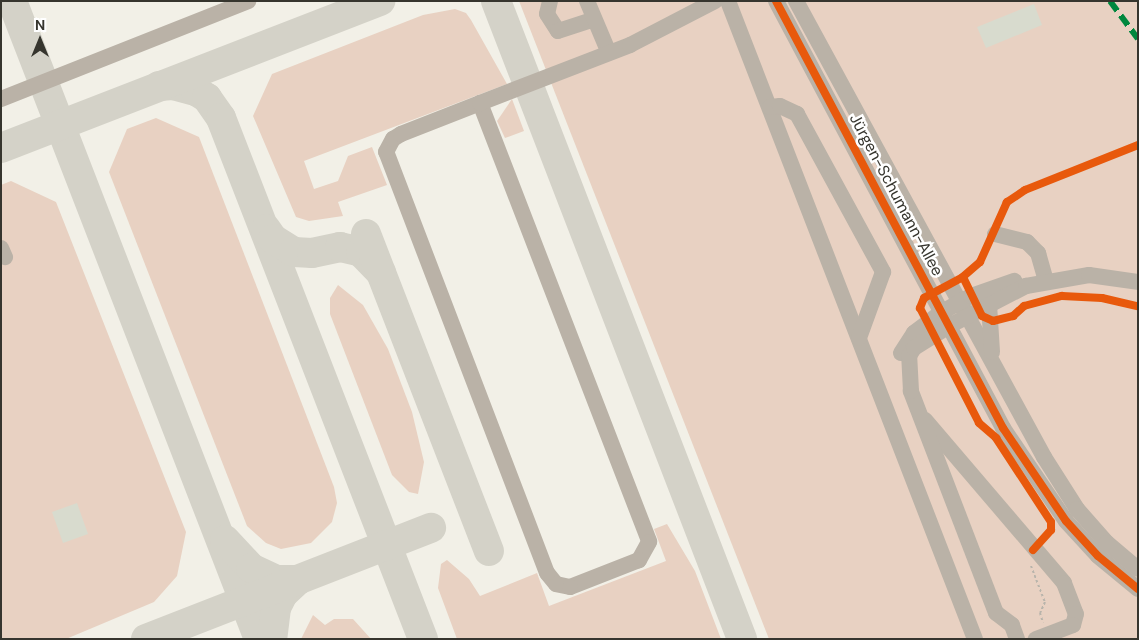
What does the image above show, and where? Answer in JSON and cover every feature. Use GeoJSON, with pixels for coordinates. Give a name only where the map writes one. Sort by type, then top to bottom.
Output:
{"type":"FeatureCollection","features":[{"type":"Feature","properties":{"kind":"street"},"geometry":{"type":"LineString","coordinates":[[1,98],[248,1]]}},
{"type":"Feature","properties":{"kind":"street"},"geometry":{"type":"LineString","coordinates":[[550,1],[547,14],[558,31],[594,19]]}},
{"type":"Feature","properties":{"kind":"street"},"geometry":{"type":"LineString","coordinates":[[587,1],[609,53]]}},
{"type":"Feature","properties":{"kind":"street"},"geometry":{"type":"LineString","coordinates":[[480,103],[649,542],[640,560],[570,587],[556,584],[546,572],[388,162],[386,152],[393,138],[480,103],[609,53],[715,1]]}},
{"type":"Feature","properties":{"kind":"street"},"geometry":{"type":"LineString","coordinates":[[728,1],[976,639]]}},
{"type":"Feature","properties":{"kind":"street","name":"Jürgen-Schumann-Allee"},"geometry":{"type":"LineString","coordinates":[[776,1],[1003,428],[1066,521],[1098,556],[1138,589]]}},
{"type":"Feature","properties":{"kind":"street","name":"Jürgen-Schumann-Allee"},"geometry":{"type":"LineString","coordinates":[[796,1],[963,309],[1077,509],[1107,543],[1138,569]]}},
{"type":"Feature","properties":{"kind":"street"},"geometry":{"type":"LineString","coordinates":[[770,107],[780,106],[797,114],[883,272],[859,338]]}},
{"type":"Feature","properties":{"kind":"street"},"geometry":{"type":"LineString","coordinates":[[995,234],[1027,242],[1038,253],[1045,278]]}},
{"type":"Feature","properties":{"kind":"street"},"geometry":{"type":"LineString","coordinates":[[1017,639],[1012,625],[996,613],[911,391],[909,356],[914,348],[945,319],[1022,278],[1109,276],[1138,282]]}},
{"type":"Feature","properties":{"kind":"street"},"geometry":{"type":"LineString","coordinates":[[963,309],[989,304],[1045,278]]}},
{"type":"Feature","properties":{"kind":"street","name":"Jürgen-Schumann-Allee"},"geometry":{"type":"LineString","coordinates":[[989,304],[988,332],[998,371]]}},
{"type":"Feature","properties":{"kind":"street"},"geometry":{"type":"LineString","coordinates":[[921,416],[940,434],[1033,550],[1064,584],[1076,614],[1073,625],[1042,636]]}},
{"type":"Feature","properties":{"kind":"path"},"geometry":{"type":"LineString","coordinates":[[1033,550],[1029,560],[1045,602],[1040,613],[1042,636]]}},
{"type":"Feature","properties":{"kind":"shaded area"},"geometry":{"type":"Polygon","coordinates":[[[519,1],[1138,1],[1138,639],[769,639],[519,1]]]}},
{"type":"Feature","properties":{"kind":"shaded area"},"geometry":{"type":"Polygon","coordinates":[[[455,9],[466,13],[471,20],[507,84],[304,161],[314,189],[338,181],[348,156],[372,147],[387,185],[338,202],[343,216],[309,221],[296,217],[253,116],[272,74],[423,15],[455,9]]]}},
{"type":"Feature","properties":{"kind":"shaded area"},"geometry":{"type":"Polygon","coordinates":[[[512,99],[524,131],[505,138],[497,121],[512,99]]]}},
{"type":"Feature","properties":{"kind":"shaded area"},"geometry":{"type":"Polygon","coordinates":[[[156,118],[199,137],[334,487],[337,503],[332,522],[311,543],[281,549],[266,543],[247,526],[109,172],[127,129],[156,118]]]}},
{"type":"Feature","properties":{"kind":"shaded area"},"geometry":{"type":"Polygon","coordinates":[[[11,181],[56,202],[186,532],[177,576],[154,602],[66,639],[1,639],[1,185],[11,181]]]}},
{"type":"Feature","properties":{"kind":"shaded area"},"geometry":{"type":"Polygon","coordinates":[[[338,285],[363,305],[388,349],[412,412],[424,462],[418,494],[409,492],[392,475],[330,314],[330,298],[338,285]]]}},
{"type":"Feature","properties":{"kind":"shaded area"},"geometry":{"type":"Polygon","coordinates":[[[667,524],[695,571],[721,639],[457,639],[438,588],[441,564],[447,560],[469,579],[480,596],[537,573],[549,606],[666,561],[654,529],[667,524]]]}},
{"type":"Feature","properties":{"kind":"shaded area"},"geometry":{"type":"Polygon","coordinates":[[[313,615],[325,625],[334,619],[353,619],[371,639],[301,639],[313,615]]]}},
{"type":"Feature","properties":{"kind":"building"},"geometry":{"type":"Polygon","coordinates":[[[1034,4],[1042,25],[986,48],[977,27],[1034,4]]]}},
{"type":"Feature","properties":{"kind":"building"},"geometry":{"type":"Polygon","coordinates":[[[77,503],[88,534],[63,543],[52,512],[77,503]]]}},
{"type":"Feature","properties":{"kind":"taxiway"},"geometry":{"type":"LineString","coordinates":[[12,1],[259,639]]}},
{"type":"Feature","properties":{"kind":"taxiway"},"geometry":{"type":"LineString","coordinates":[[1,148],[380,1]]}},
{"type":"Feature","properties":{"kind":"taxiway"},"geometry":{"type":"LineString","coordinates":[[496,1],[742,639]]}},
{"type":"Feature","properties":{"kind":"taxiway"},"geometry":{"type":"LineString","coordinates":[[159,86],[173,85],[196,91],[207,98],[221,118],[423,639]]}},
{"type":"Feature","properties":{"kind":"taxiway"},"geometry":{"type":"LineString","coordinates":[[266,229],[273,239],[294,252],[312,253],[340,247],[361,252],[381,273]]}},
{"type":"Feature","properties":{"kind":"taxiway"},"geometry":{"type":"LineString","coordinates":[[366,234],[489,551]]}},
{"type":"Feature","properties":{"kind":"taxiway"},"geometry":{"type":"LineString","coordinates":[[146,639],[431,528]]}},
{"type":"Feature","properties":{"kind":"taxiway"},"geometry":{"type":"LineString","coordinates":[[225,540],[251,568],[277,580],[298,580],[283,594],[276,608],[272,639]]}},
{"type":"Feature","properties":{"kind":"marked path"},"geometry":{"type":"LineString","coordinates":[[1110,1],[1138,39]]}},
{"type":"Feature","properties":{"kind":"cycle path"},"geometry":{"type":"LineString","coordinates":[[776,1],[1003,428],[1066,521],[1098,556],[1138,589]]}},
{"type":"Feature","properties":{"kind":"cycle path"},"geometry":{"type":"LineString","coordinates":[[1138,145],[1025,190],[1007,202],[980,262],[963,277],[982,316],[993,321],[1013,316],[1024,306],[1062,296],[1102,298],[1138,306]]}},
{"type":"Feature","properties":{"kind":"cycle path"},"geometry":{"type":"LineString","coordinates":[[963,277],[924,298],[920,308],[979,423],[996,438],[1051,522],[1051,530],[1033,550]]}}]}
